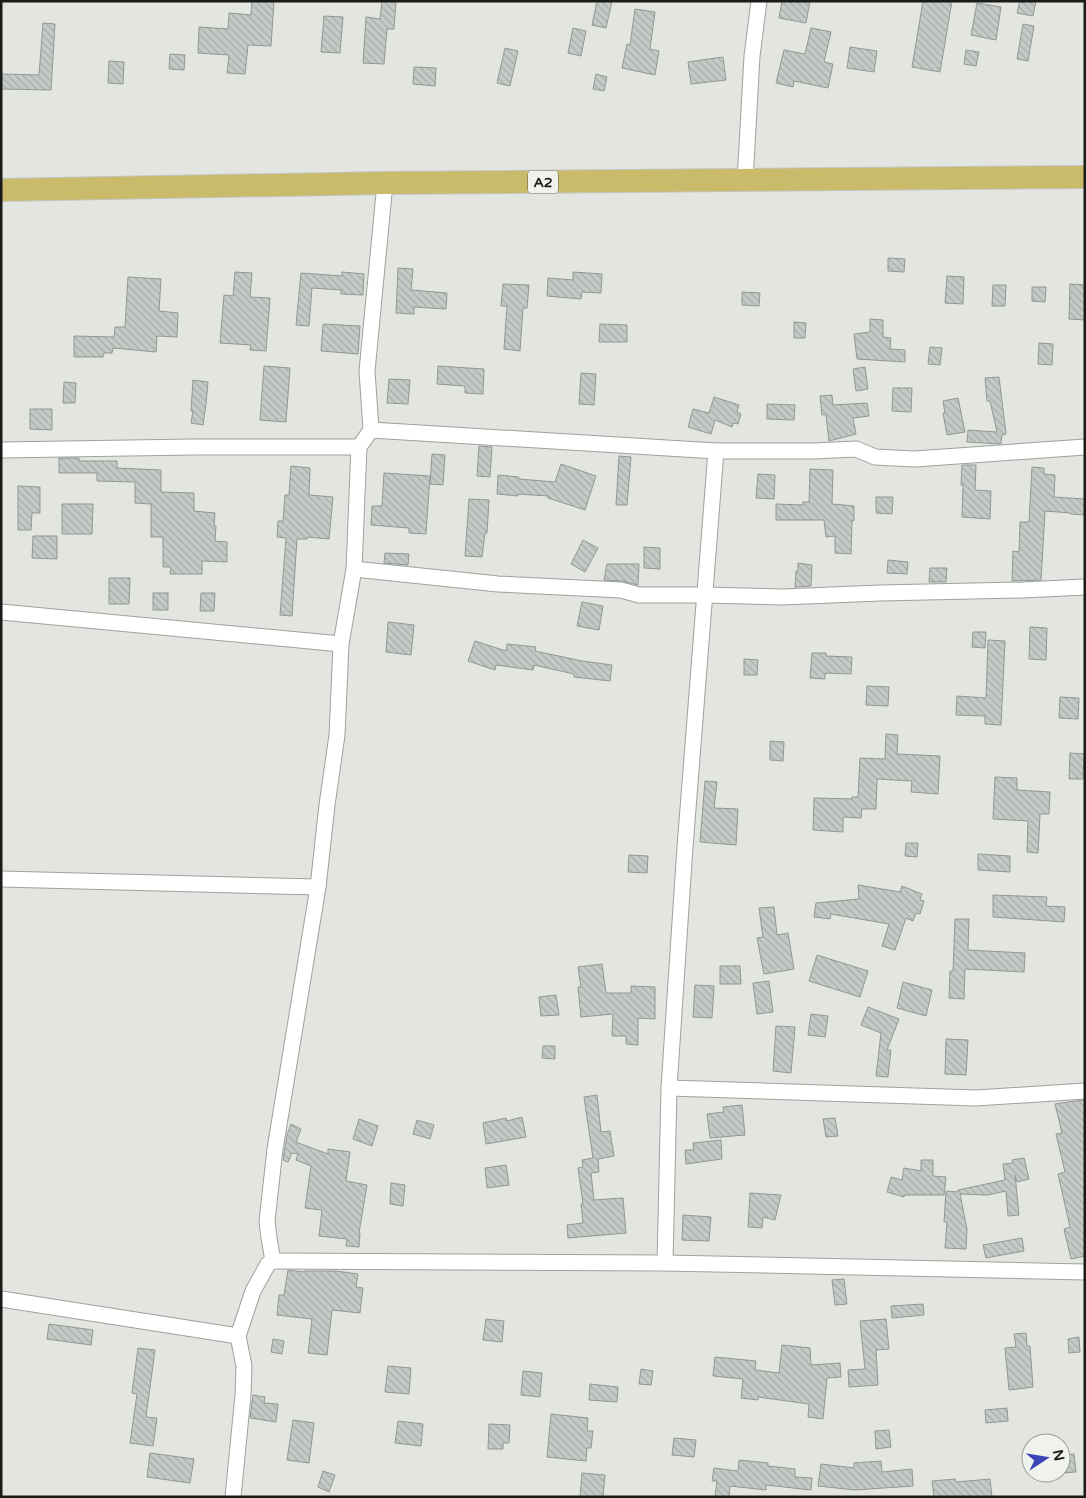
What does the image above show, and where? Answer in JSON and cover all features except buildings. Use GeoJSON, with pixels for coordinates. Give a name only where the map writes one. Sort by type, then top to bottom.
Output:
{"type":"FeatureCollection","features":[{"type":"Feature","properties":{"kind":"highway","name":"A2"},"geometry":{"type":"LineString","coordinates":[[1,190],[385,183],[1085,177]]}},
{"type":"Feature","properties":{"kind":"street"},"geometry":{"type":"LineString","coordinates":[[745,181],[752,56],[759,1]]}},
{"type":"Feature","properties":{"kind":"street"},"geometry":{"type":"LineString","coordinates":[[273,1261],[267,1220],[275,1149],[318,887],[337,735],[341,644],[354,569],[358,447],[371,430],[367,370],[385,183]]}},
{"type":"Feature","properties":{"kind":"street"},"geometry":{"type":"LineString","coordinates":[[371,430],[716,451],[856,449],[875,457],[915,459],[1085,447]]}},
{"type":"Feature","properties":{"kind":"street"},"geometry":{"type":"LineString","coordinates":[[1,450],[358,447]]}},
{"type":"Feature","properties":{"kind":"street"},"geometry":{"type":"LineString","coordinates":[[665,1263],[669,1088],[685,847],[716,451]]}},
{"type":"Feature","properties":{"kind":"street"},"geometry":{"type":"LineString","coordinates":[[354,569],[498,584],[621,590],[639,595],[783,597],[1085,587]]}},
{"type":"Feature","properties":{"kind":"street"},"geometry":{"type":"LineString","coordinates":[[1,612],[341,644]]}},
{"type":"Feature","properties":{"kind":"street"},"geometry":{"type":"LineString","coordinates":[[1,879],[318,887]]}},
{"type":"Feature","properties":{"kind":"street"},"geometry":{"type":"LineString","coordinates":[[669,1088],[976,1098],[1085,1091]]}},
{"type":"Feature","properties":{"kind":"street"},"geometry":{"type":"LineString","coordinates":[[233,1497],[244,1366],[238,1336],[253,1291],[268,1264],[273,1261],[665,1263],[1085,1272]]}},
{"type":"Feature","properties":{"kind":"street"},"geometry":{"type":"LineString","coordinates":[[1,1299],[238,1336]]}}]}
